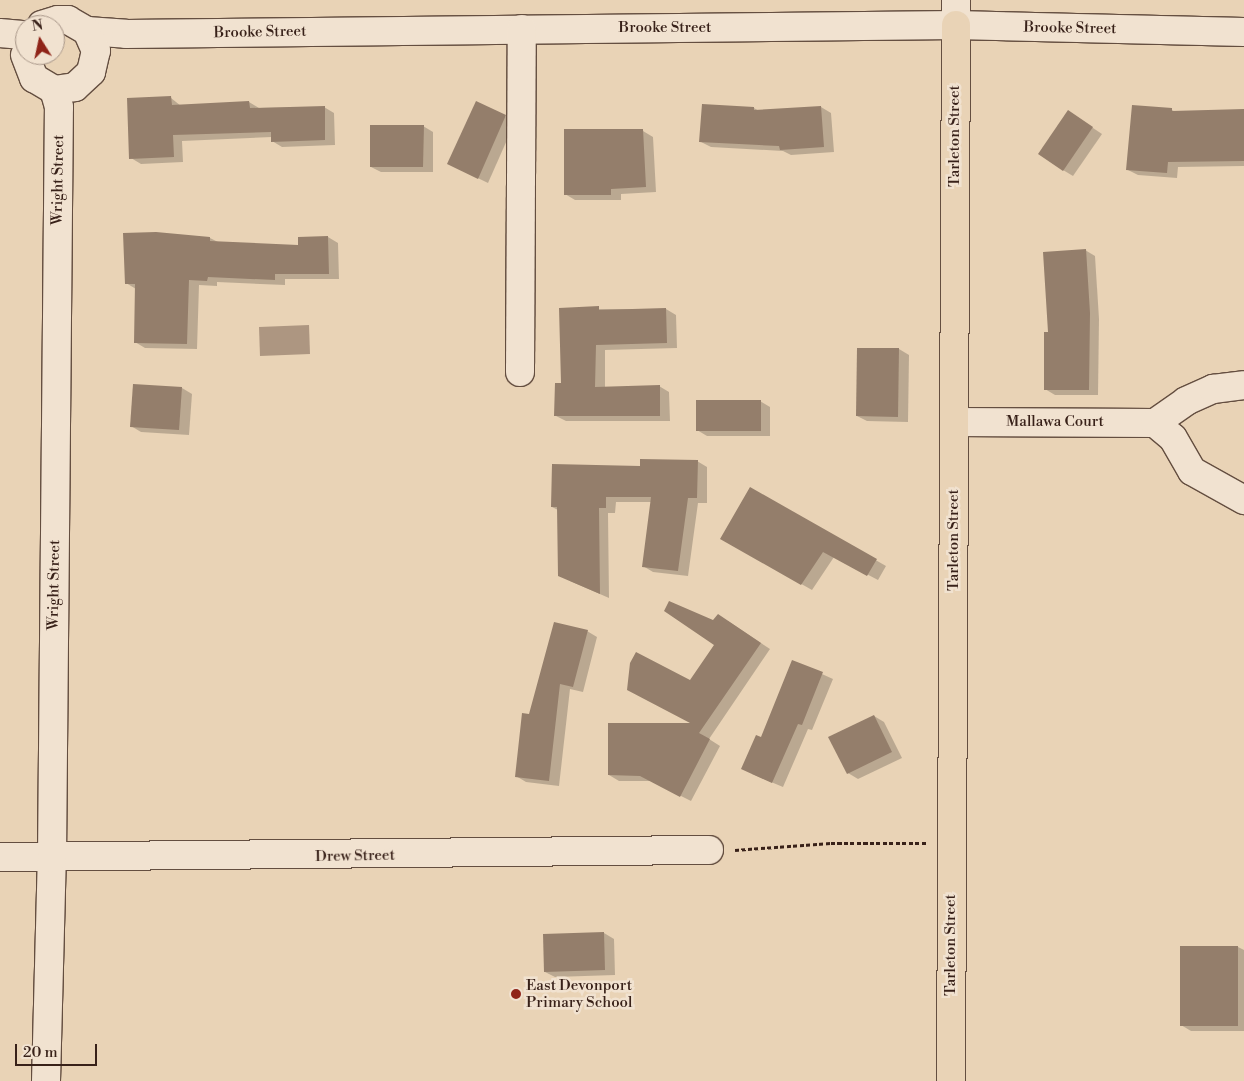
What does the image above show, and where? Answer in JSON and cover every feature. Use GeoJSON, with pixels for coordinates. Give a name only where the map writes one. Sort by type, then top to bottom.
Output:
{"type":"FeatureCollection","features":[{"type":"Feature","properties":{"kind":"main road","name":"Tarleton Street"},"geometry":{"type":"LineString","coordinates":[[951,1081],[956,13]]}},
{"type":"Feature","properties":{"kind":"street","name":"Brooke Street"},"geometry":{"type":"LineString","coordinates":[[87,31],[522,28],[956,13],[1244,32]]}},
{"type":"Feature","properties":{"kind":"street"},"geometry":{"type":"LineString","coordinates":[[29,65],[34,78],[54,90],[76,87],[91,72],[96,51],[87,31],[78,24],[65,19]]}},
{"type":"Feature","properties":{"kind":"street"},"geometry":{"type":"LineString","coordinates":[[520,372],[522,28]]}},
{"type":"Feature","properties":{"kind":"street"},"geometry":{"type":"LineString","coordinates":[[0,34],[15,35]]}},
{"type":"Feature","properties":{"kind":"street","name":"Wright Street"},"geometry":{"type":"LineString","coordinates":[[46,1081],[52,858],[59,107],[54,90]]}},
{"type":"Feature","properties":{"kind":"street"},"geometry":{"type":"LineString","coordinates":[[1244,385],[1213,389],[1186,401],[1155,423],[1173,438],[1192,470],[1244,500]]}},
{"type":"Feature","properties":{"kind":"street","name":"Mallawa Court"},"geometry":{"type":"LineString","coordinates":[[954,422],[1155,423]]}},
{"type":"Feature","properties":{"kind":"street","name":"Drew Street"},"geometry":{"type":"LineString","coordinates":[[0,857],[52,858],[709,850]]}},
{"type":"Feature","properties":{"kind":"path"},"geometry":{"type":"LineString","coordinates":[[709,850],[831,843],[952,842]]}},
{"type":"Feature","properties":{"kind":"shaded area"},"geometry":{"type":"Polygon","coordinates":[[[309,325],[310,354],[260,356],[259,327],[309,325]]]}},
{"type":"Feature","properties":{"kind":"building"},"geometry":{"type":"Polygon","coordinates":[[[171,96],[172,105],[249,101],[250,108],[325,106],[325,140],[271,142],[271,132],[173,135],[174,157],[129,159],[127,98],[171,96]]]}},
{"type":"Feature","properties":{"kind":"building"},"geometry":{"type":"Polygon","coordinates":[[[476,101],[506,115],[478,179],[447,164],[476,101]]]}},
{"type":"Feature","properties":{"kind":"building"},"geometry":{"type":"Polygon","coordinates":[[[702,104],[754,107],[754,110],[821,106],[824,147],[780,150],[779,146],[699,142],[702,104]]]}},
{"type":"Feature","properties":{"kind":"building"},"geometry":{"type":"Polygon","coordinates":[[[1132,105],[1172,108],[1172,111],[1244,109],[1244,161],[1168,162],[1167,173],[1126,170],[1132,105]]]}},
{"type":"Feature","properties":{"kind":"building"},"geometry":{"type":"Polygon","coordinates":[[[1068,110],[1093,127],[1063,171],[1038,154],[1068,110]]]}},
{"type":"Feature","properties":{"kind":"building"},"geometry":{"type":"Polygon","coordinates":[[[370,125],[424,125],[423,167],[370,167],[370,125]]]}},
{"type":"Feature","properties":{"kind":"building"},"geometry":{"type":"Polygon","coordinates":[[[564,129],[643,129],[646,187],[611,189],[611,195],[564,195],[564,129]]]}},
{"type":"Feature","properties":{"kind":"building"},"geometry":{"type":"Polygon","coordinates":[[[156,232],[210,237],[210,241],[298,245],[298,237],[328,236],[329,274],[275,274],[275,280],[208,277],[207,281],[189,280],[187,344],[134,343],[135,284],[125,284],[123,233],[156,232]]]}},
{"type":"Feature","properties":{"kind":"building"},"geometry":{"type":"Polygon","coordinates":[[[1086,249],[1090,313],[1089,390],[1044,390],[1044,332],[1048,332],[1043,252],[1086,249]]]}},
{"type":"Feature","properties":{"kind":"building"},"geometry":{"type":"Polygon","coordinates":[[[599,306],[599,310],[666,308],[667,343],[596,345],[595,387],[660,385],[660,416],[554,416],[555,383],[561,383],[559,308],[599,306]]]}},
{"type":"Feature","properties":{"kind":"building"},"geometry":{"type":"Polygon","coordinates":[[[857,348],[899,348],[898,417],[856,416],[857,348]]]}},
{"type":"Feature","properties":{"kind":"building"},"geometry":{"type":"Polygon","coordinates":[[[133,384],[182,387],[179,430],[130,427],[133,384]]]}},
{"type":"Feature","properties":{"kind":"building"},"geometry":{"type":"Polygon","coordinates":[[[696,400],[761,400],[761,431],[696,431],[696,400]]]}},
{"type":"Feature","properties":{"kind":"building"},"geometry":{"type":"Polygon","coordinates":[[[640,459],[698,460],[697,498],[688,498],[678,571],[642,567],[651,497],[606,497],[606,508],[599,508],[600,594],[558,576],[557,507],[551,507],[552,464],[640,466],[640,459]]]}},
{"type":"Feature","properties":{"kind":"building"},"geometry":{"type":"Polygon","coordinates":[[[750,487],[877,559],[867,576],[823,552],[801,585],[720,539],[750,487]]]}},
{"type":"Feature","properties":{"kind":"building"},"geometry":{"type":"Polygon","coordinates":[[[669,601],[713,620],[718,614],[761,643],[699,733],[710,739],[680,797],[640,776],[608,775],[608,723],[690,723],[627,690],[630,663],[636,652],[690,680],[714,645],[664,611],[669,601]]]}},
{"type":"Feature","properties":{"kind":"building"},"geometry":{"type":"Polygon","coordinates":[[[554,622],[588,630],[573,687],[560,684],[549,781],[515,777],[522,713],[529,714],[554,622]]]}},
{"type":"Feature","properties":{"kind":"building"},"geometry":{"type":"Polygon","coordinates":[[[792,660],[823,672],[802,725],[798,724],[772,783],[741,769],[756,735],[761,737],[792,660]]]}},
{"type":"Feature","properties":{"kind":"building"},"geometry":{"type":"Polygon","coordinates":[[[874,715],[892,752],[847,774],[828,737],[874,715]]]}},
{"type":"Feature","properties":{"kind":"building"},"geometry":{"type":"Polygon","coordinates":[[[604,932],[605,970],[544,972],[543,934],[604,932]]]}},
{"type":"Feature","properties":{"kind":"building"},"geometry":{"type":"Polygon","coordinates":[[[1180,946],[1238,946],[1238,1026],[1180,1026],[1180,946]]]}},
{"type":"Feature","properties":{"kind":"place","name":"East Devonport Primary School"},"geometry":{"type":"Point","coordinates":[516,994]}}]}
